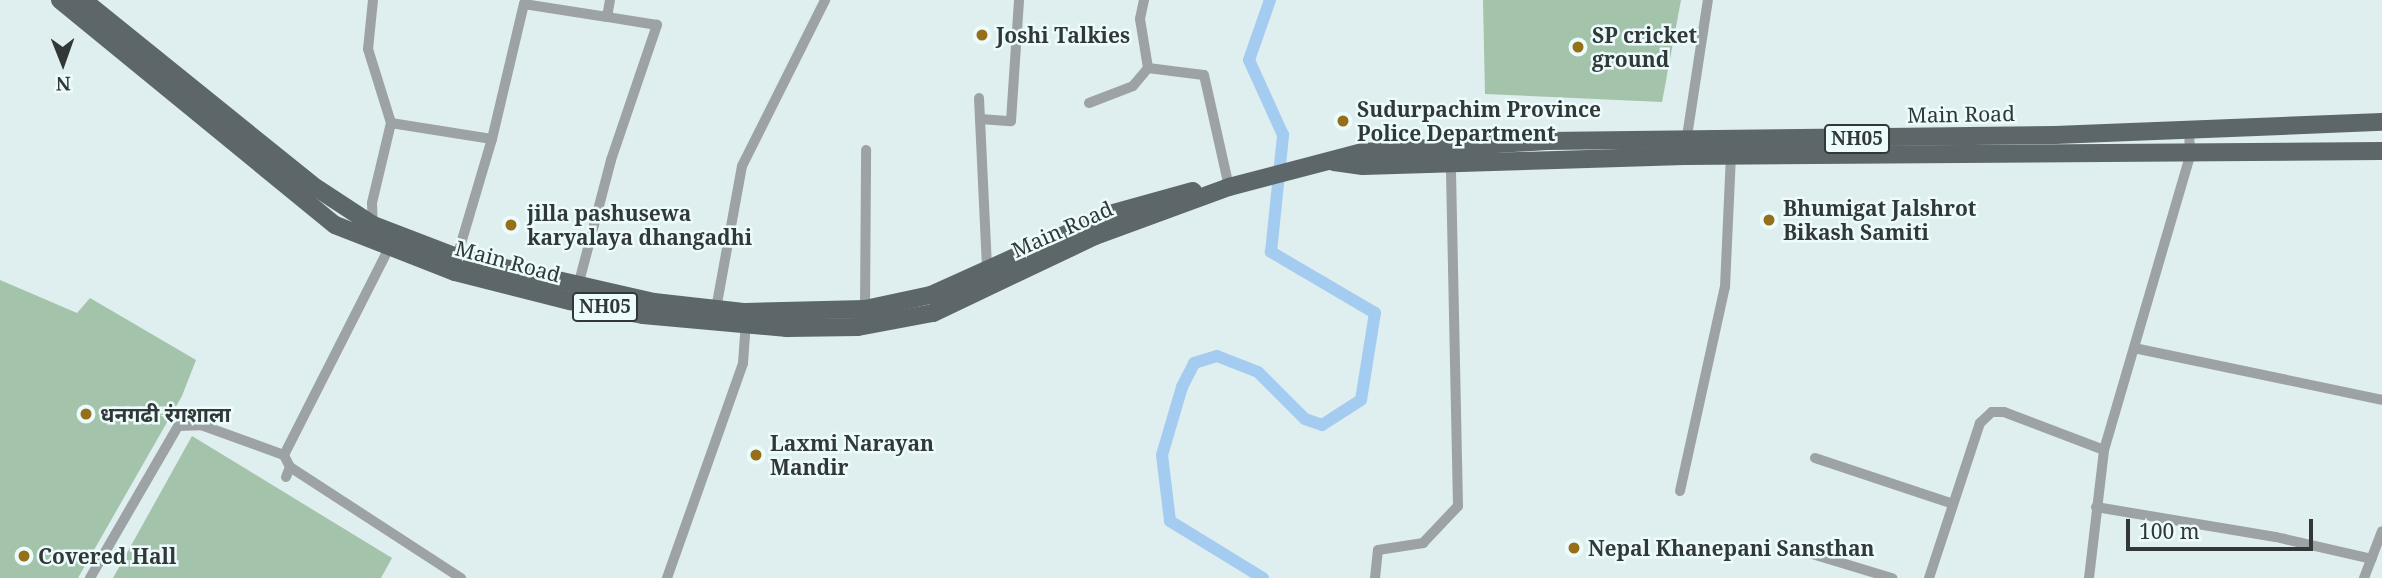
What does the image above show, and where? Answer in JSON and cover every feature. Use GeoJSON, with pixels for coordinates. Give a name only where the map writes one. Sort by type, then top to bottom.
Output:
{"type":"FeatureCollection","features":[{"type":"Feature","properties":{"kind":"main road","name":"Main Road"},"geometry":{"type":"LineString","coordinates":[[60,0],[306,193]]}},
{"type":"Feature","properties":{"kind":"main road","name":"Main Road"},"geometry":{"type":"LineString","coordinates":[[83,0],[306,193],[335,225],[372,233],[455,272],[570,301],[643,314],[746,317],[858,327],[933,313],[1095,236],[1226,188],[1299,167],[1334,162],[1362,152],[1966,146],[2190,156],[2382,151]]}},
{"type":"Feature","properties":{"kind":"main road","name":"Main Road"},"geometry":{"type":"LineString","coordinates":[[1334,162],[1354,166],[1451,163],[1686,148],[1731,157],[2382,122]]}},
{"type":"Feature","properties":{"kind":"main road","name":"Main Road"},"geometry":{"type":"LineString","coordinates":[[392,241],[578,286],[654,302],[716,309],[746,317],[865,309],[931,295],[986,267],[1110,214],[1202,189],[1226,188]]}},
{"type":"Feature","properties":{"kind":"street"},"geometry":{"type":"LineString","coordinates":[[372,233],[372,203],[391,123],[369,49],[373,0]]}},
{"type":"Feature","properties":{"kind":"street"},"geometry":{"type":"LineString","coordinates":[[519,0],[519,20]]}},
{"type":"Feature","properties":{"kind":"street"},"geometry":{"type":"LineString","coordinates":[[607,17],[610,0]]}},
{"type":"Feature","properties":{"kind":"street"},"geometry":{"type":"LineString","coordinates":[[716,309],[742,166],[825,0]]}},
{"type":"Feature","properties":{"kind":"street"},"geometry":{"type":"LineString","coordinates":[[980,120],[1011,121],[1019,0]]}},
{"type":"Feature","properties":{"kind":"street"},"geometry":{"type":"LineString","coordinates":[[1089,103],[1133,86],[1148,68],[1140,19],[1144,0]]}},
{"type":"Feature","properties":{"kind":"street"},"geometry":{"type":"LineString","coordinates":[[1686,148],[1708,0]]}},
{"type":"Feature","properties":{"kind":"street"},"geometry":{"type":"LineString","coordinates":[[457,257],[492,139],[524,4],[657,25],[611,160],[578,286]]}},
{"type":"Feature","properties":{"kind":"street"},"geometry":{"type":"LineString","coordinates":[[1148,68],[1203,75],[1226,188]]}},
{"type":"Feature","properties":{"kind":"street"},"geometry":{"type":"LineString","coordinates":[[979,98],[986,267]]}},
{"type":"Feature","properties":{"kind":"street"},"geometry":{"type":"LineString","coordinates":[[391,123],[416,123],[492,139]]}},
{"type":"Feature","properties":{"kind":"street"},"geometry":{"type":"LineString","coordinates":[[2089,578],[2105,450],[2190,156],[2189,131]]}},
{"type":"Feature","properties":{"kind":"street"},"geometry":{"type":"LineString","coordinates":[[865,309],[866,150]]}},
{"type":"Feature","properties":{"kind":"street"},"geometry":{"type":"LineString","coordinates":[[1680,491],[1725,287],[1731,157]]}},
{"type":"Feature","properties":{"kind":"street"},"geometry":{"type":"LineString","coordinates":[[1375,578],[1378,550],[1423,543],[1458,506],[1451,163]]}},
{"type":"Feature","properties":{"kind":"street"},"geometry":{"type":"LineString","coordinates":[[392,241],[284,455],[288,472],[461,578]]}},
{"type":"Feature","properties":{"kind":"street"},"geometry":{"type":"LineString","coordinates":[[667,578],[743,363],[746,317]]}},
{"type":"Feature","properties":{"kind":"street"},"geometry":{"type":"LineString","coordinates":[[2134,348],[2382,401]]}},
{"type":"Feature","properties":{"kind":"street"},"geometry":{"type":"LineString","coordinates":[[1929,578],[1980,423],[1992,412],[2004,412],[2105,450]]}},
{"type":"Feature","properties":{"kind":"street"},"geometry":{"type":"LineString","coordinates":[[90,578],[178,426],[201,425],[284,455]]}},
{"type":"Feature","properties":{"kind":"street"},"geometry":{"type":"LineString","coordinates":[[1815,458],[1953,504]]}},
{"type":"Feature","properties":{"kind":"street"},"geometry":{"type":"LineString","coordinates":[[2096,507],[2276,537],[2372,559]]}},
{"type":"Feature","properties":{"kind":"street"},"geometry":{"type":"LineString","coordinates":[[2364,578],[2382,531]]}},
{"type":"Feature","properties":{"kind":"street"},"geometry":{"type":"LineString","coordinates":[[1789,547],[1892,578]]}},
{"type":"Feature","properties":{"kind":"green space","name":"SP cricket ground"},"geometry":{"type":"Polygon","coordinates":[[[1483,0],[1681,0],[1662,102],[1485,94],[1483,0]]]}},
{"type":"Feature","properties":{"kind":"green space","name":"धनगढी रंगशाला"},"geometry":{"type":"Polygon","coordinates":[[[0,280],[77,313],[90,298],[196,360],[182,396],[78,578],[0,578],[0,280]]]}},
{"type":"Feature","properties":{"kind":"green space"},"geometry":{"type":"Polygon","coordinates":[[[192,436],[392,558],[381,578],[113,578],[192,436]]]}},
{"type":"Feature","properties":{"kind":"waterway"},"geometry":{"type":"LineString","coordinates":[[1263,578],[1170,521],[1162,455],[1182,387],[1194,363],[1217,356],[1258,372],[1305,419],[1322,425],[1361,400],[1375,313],[1271,252],[1283,135],[1249,60],[1270,0]]}},
{"type":"Feature","properties":{"kind":"place","name":"Joshi Talkies"},"geometry":{"type":"Point","coordinates":[982,35]}},
{"type":"Feature","properties":{"kind":"place","name":"SP cricket ground"},"geometry":{"type":"Point","coordinates":[1578,47]}},
{"type":"Feature","properties":{"kind":"place","name":"Sudurpachim Province Police Department"},"geometry":{"type":"Point","coordinates":[1343,121]}},
{"type":"Feature","properties":{"kind":"place","name":"Bhumigat Jalshrot Bikash Samiti"},"geometry":{"type":"Point","coordinates":[1769,220]}},
{"type":"Feature","properties":{"kind":"place","name":"jilla pashusewa karyalaya dhangadhi"},"geometry":{"type":"Point","coordinates":[511,225]}},
{"type":"Feature","properties":{"kind":"place","name":"धनगढी रंगशाला"},"geometry":{"type":"Point","coordinates":[86,414]}},
{"type":"Feature","properties":{"kind":"place","name":"Laxmi Narayan Mandir"},"geometry":{"type":"Point","coordinates":[756,455]}},
{"type":"Feature","properties":{"kind":"place","name":"Nepal Khanepani Sansthan"},"geometry":{"type":"Point","coordinates":[1574,548]}},
{"type":"Feature","properties":{"kind":"place","name":"Covered Hall"},"geometry":{"type":"Point","coordinates":[24,556]}}]}
